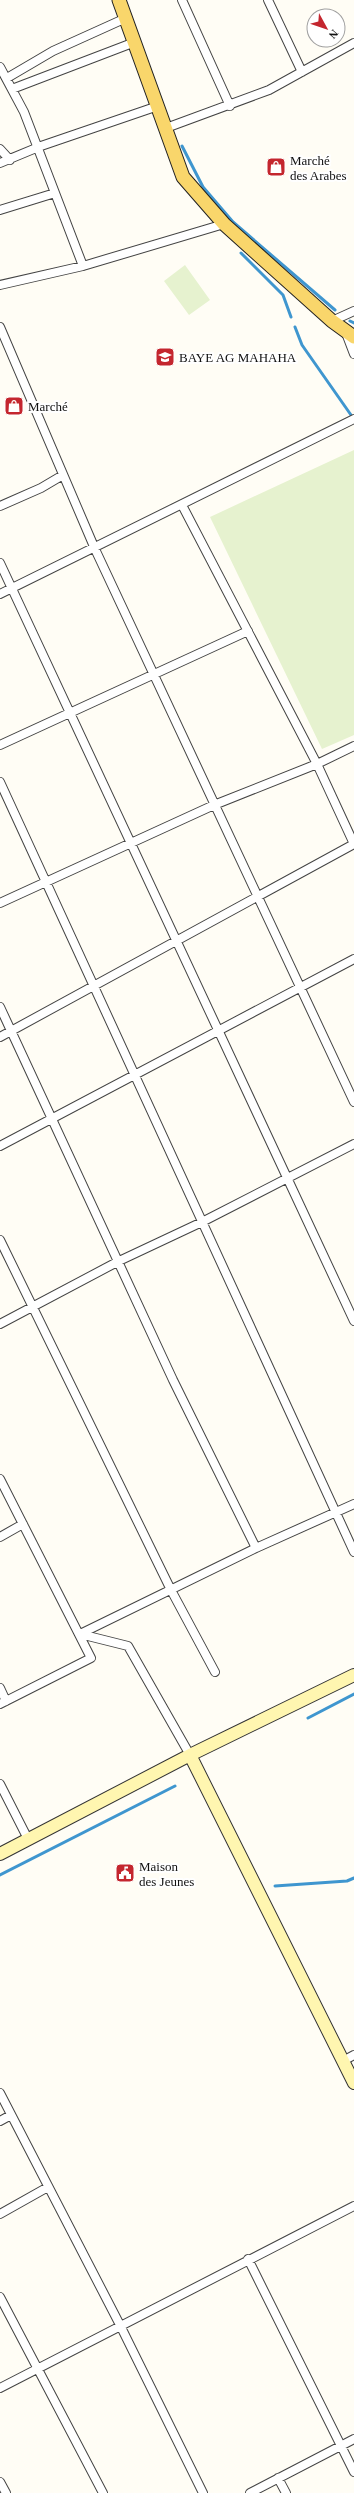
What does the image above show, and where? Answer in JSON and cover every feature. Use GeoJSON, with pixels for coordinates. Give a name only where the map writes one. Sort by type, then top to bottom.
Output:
{"type":"FeatureCollection","features":[{"type":"Feature","properties":{"kind":"main road"},"geometry":{"type":"LineString","coordinates":[[119,0],[183,177],[224,224],[332,321],[350,335]]}},
{"type":"Feature","properties":{"kind":"street"},"geometry":{"type":"LineString","coordinates":[[182,0],[230,106]]}},
{"type":"Feature","properties":{"kind":"street"},"geometry":{"type":"LineString","coordinates":[[268,0],[302,72]]}},
{"type":"Feature","properties":{"kind":"street"},"geometry":{"type":"LineString","coordinates":[[7,78],[53,51],[126,18]]}},
{"type":"Feature","properties":{"kind":"street"},"geometry":{"type":"LineString","coordinates":[[12,89],[135,42]]}},
{"type":"Feature","properties":{"kind":"street"},"geometry":{"type":"LineString","coordinates":[[166,128],[230,106],[270,90],[354,44]]}},
{"type":"Feature","properties":{"kind":"street"},"geometry":{"type":"LineString","coordinates":[[0,67],[7,78],[38,147],[83,266]]}},
{"type":"Feature","properties":{"kind":"street"},"geometry":{"type":"LineString","coordinates":[[0,163],[38,147],[158,106]]}},
{"type":"Feature","properties":{"kind":"street"},"geometry":{"type":"LineString","coordinates":[[0,149],[10,160]]}},
{"type":"Feature","properties":{"kind":"street"},"geometry":{"type":"LineString","coordinates":[[0,210],[55,193]]}},
{"type":"Feature","properties":{"kind":"street"},"geometry":{"type":"LineString","coordinates":[[0,285],[83,266],[224,224]]}},
{"type":"Feature","properties":{"kind":"street"},"geometry":{"type":"LineString","coordinates":[[332,321],[354,311]]}},
{"type":"Feature","properties":{"kind":"street"},"geometry":{"type":"LineString","coordinates":[[0,327],[95,549],[299,988],[354,1102]]}},
{"type":"Feature","properties":{"kind":"street"},"geometry":{"type":"LineString","coordinates":[[350,335],[354,354]]}},
{"type":"Feature","properties":{"kind":"street"},"geometry":{"type":"LineString","coordinates":[[0,594],[95,549],[354,420]]}},
{"type":"Feature","properties":{"kind":"street"},"geometry":{"type":"LineString","coordinates":[[0,506],[41,488],[63,475]]}},
{"type":"Feature","properties":{"kind":"street"},"geometry":{"type":"LineString","coordinates":[[0,1037],[354,844],[317,764],[182,505]]}},
{"type":"Feature","properties":{"kind":"street"},"geometry":{"type":"LineString","coordinates":[[0,563],[354,1321]]}},
{"type":"Feature","properties":{"kind":"street"},"geometry":{"type":"LineString","coordinates":[[0,745],[154,676],[248,631]]}},
{"type":"Feature","properties":{"kind":"street"},"geometry":{"type":"LineString","coordinates":[[0,903],[214,805],[317,764],[354,746]]}},
{"type":"Feature","properties":{"kind":"street"},"geometry":{"type":"LineString","coordinates":[[0,782],[354,1552]]}},
{"type":"Feature","properties":{"kind":"street"},"geometry":{"type":"LineString","coordinates":[[0,1146],[354,959]]}},
{"type":"Feature","properties":{"kind":"street"},"geometry":{"type":"LineString","coordinates":[[0,1007],[173,1380],[256,1548]]}},
{"type":"Feature","properties":{"kind":"street"},"geometry":{"type":"LineString","coordinates":[[0,1324],[119,1261],[202,1222],[354,1144]]}},
{"type":"Feature","properties":{"kind":"street"},"geometry":{"type":"LineString","coordinates":[[0,1240],[171,1590],[215,1672]]}},
{"type":"Feature","properties":{"kind":"street"},"geometry":{"type":"LineString","coordinates":[[0,1479],[91,1658],[3,1702],[0,1688]]}},
{"type":"Feature","properties":{"kind":"street"},"geometry":{"type":"LineString","coordinates":[[80,1634],[256,1548],[354,1504]]}},
{"type":"Feature","properties":{"kind":"street"},"geometry":{"type":"LineString","coordinates":[[0,1537],[23,1524]]}},
{"type":"Feature","properties":{"kind":"street"},"geometry":{"type":"LineString","coordinates":[[80,1634],[128,1646],[190,1755],[354,2083]]}},
{"type":"Feature","properties":{"kind":"street"},"geometry":{"type":"LineString","coordinates":[[0,1854],[190,1755],[354,1675]]}},
{"type":"Feature","properties":{"kind":"street"},"geometry":{"type":"LineString","coordinates":[[0,1784],[28,1839]]}},
{"type":"Feature","properties":{"kind":"street"},"geometry":{"type":"LineString","coordinates":[[343,2061],[354,2055]]}},
{"type":"Feature","properties":{"kind":"street"},"geometry":{"type":"LineString","coordinates":[[0,2093],[120,2325],[203,2493]]}},
{"type":"Feature","properties":{"kind":"street"},"geometry":{"type":"LineString","coordinates":[[0,2121],[11,2114]]}},
{"type":"Feature","properties":{"kind":"street"},"geometry":{"type":"LineString","coordinates":[[0,2214],[48,2186]]}},
{"type":"Feature","properties":{"kind":"street"},"geometry":{"type":"LineString","coordinates":[[0,2388],[38,2370],[120,2325],[354,2206]]}},
{"type":"Feature","properties":{"kind":"street"},"geometry":{"type":"LineString","coordinates":[[248,2259],[354,2472]]}},
{"type":"Feature","properties":{"kind":"street"},"geometry":{"type":"LineString","coordinates":[[0,2297],[103,2493]]}},
{"type":"Feature","properties":{"kind":"street"},"geometry":{"type":"LineString","coordinates":[[250,2493],[354,2438]]}},
{"type":"Feature","properties":{"kind":"street"},"geometry":{"type":"LineString","coordinates":[[278,2478],[286,2493]]}},
{"type":"Feature","properties":{"kind":"street"},"geometry":{"type":"LineString","coordinates":[[0,2482],[6,2493]]}},
{"type":"Feature","properties":{"kind":"green space"},"geometry":{"type":"Polygon","coordinates":[[[185,265],[210,300],[189,315],[164,281],[185,265]]]}},
{"type":"Feature","properties":{"kind":"green space"},"geometry":{"type":"Polygon","coordinates":[[[354,450],[354,735],[322,749],[210,517],[354,450]]]}},
{"type":"Feature","properties":{"kind":"waterway"},"geometry":{"type":"LineString","coordinates":[[182,146],[203,187],[233,222],[335,310]]}},
{"type":"Feature","properties":{"kind":"waterway"},"geometry":{"type":"LineString","coordinates":[[241,253],[283,295],[291,317]]}},
{"type":"Feature","properties":{"kind":"waterway"},"geometry":{"type":"LineString","coordinates":[[350,321],[354,323]]}},
{"type":"Feature","properties":{"kind":"waterway"},"geometry":{"type":"LineString","coordinates":[[295,327],[302,345],[351,415]]}},
{"type":"Feature","properties":{"kind":"waterway"},"geometry":{"type":"LineString","coordinates":[[308,1718],[354,1694]]}},
{"type":"Feature","properties":{"kind":"waterway"},"geometry":{"type":"LineString","coordinates":[[0,1875],[175,1786]]}},
{"type":"Feature","properties":{"kind":"waterway"},"geometry":{"type":"LineString","coordinates":[[275,1886],[347,1881],[354,1878]]}},
{"type":"Feature","properties":{"kind":"place","name":"Marché des Arabes"},"geometry":{"type":"Point","coordinates":[276,167]}},
{"type":"Feature","properties":{"kind":"place","name":"BAYE AG MAHAHA"},"geometry":{"type":"Point","coordinates":[165,357]}},
{"type":"Feature","properties":{"kind":"place","name":"Marché"},"geometry":{"type":"Point","coordinates":[14,406]}},
{"type":"Feature","properties":{"kind":"place","name":"Maison des Jeunes"},"geometry":{"type":"Point","coordinates":[125,1873]}}]}
